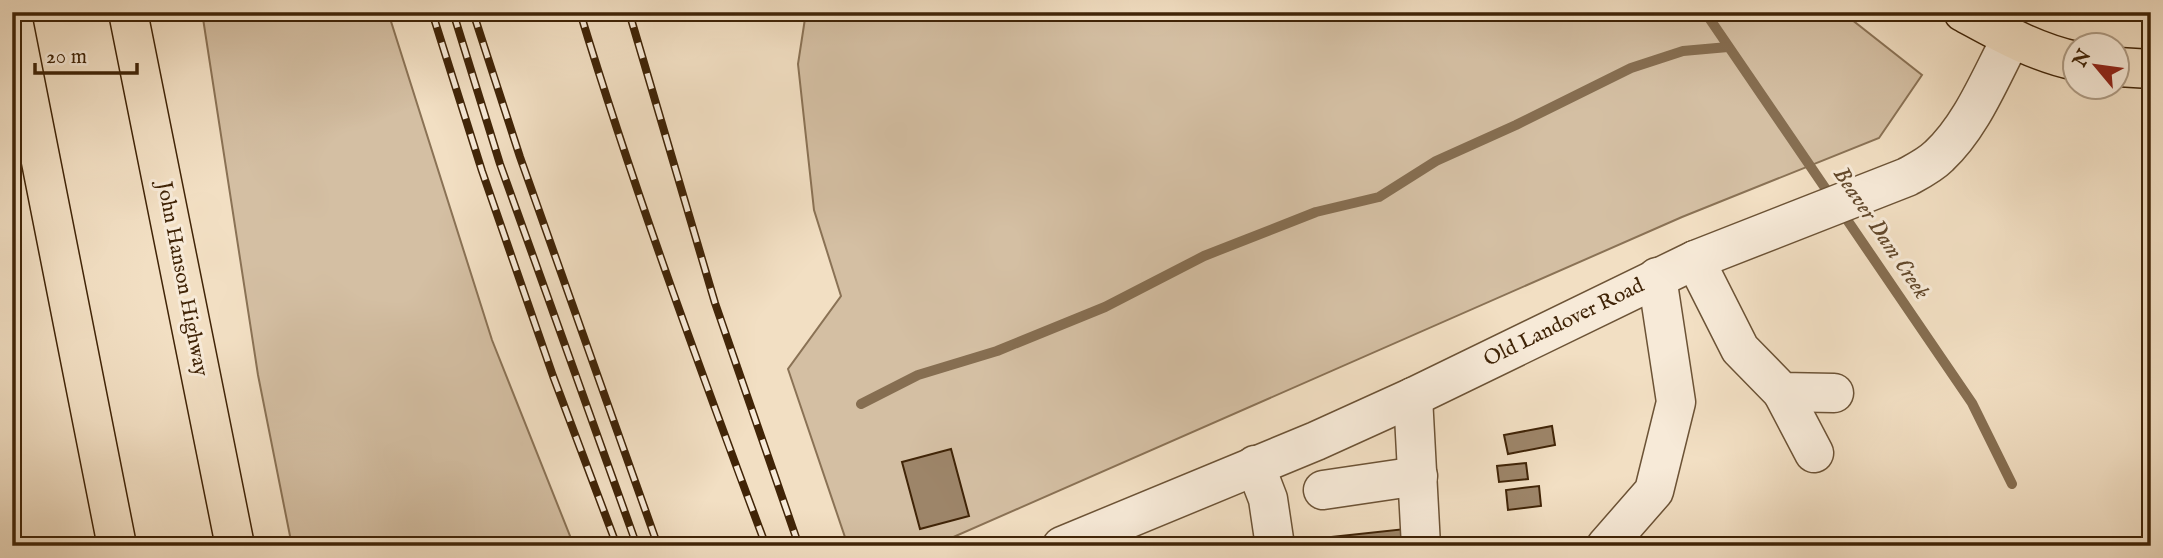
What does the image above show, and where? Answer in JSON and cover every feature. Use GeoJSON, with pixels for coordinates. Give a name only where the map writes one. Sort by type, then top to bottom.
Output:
{"type":"FeatureCollection","features":[{"type":"Feature","properties":{"kind":"main road","name":"John Hanson Highway"},"geometry":{"type":"LineString","coordinates":[[128,12],[235,546]]}},
{"type":"Feature","properties":{"kind":"main road"},"geometry":{"type":"LineString","coordinates":[[1963,12],[2011,39],[2062,57]]}},
{"type":"Feature","properties":{"kind":"main road"},"geometry":{"type":"LineString","coordinates":[[12,15],[117,546]]}},
{"type":"Feature","properties":{"kind":"main road"},"geometry":{"type":"LineString","coordinates":[[2132,68],[2151,69]]}},
{"type":"Feature","properties":{"kind":"main road"},"geometry":{"type":"LineString","coordinates":[[100,460],[105,546]]}},
{"type":"Feature","properties":{"kind":"street","name":"Old Landover Road"},"geometry":{"type":"LineString","coordinates":[[1062,546],[1413,397],[1695,260],[1890,184],[1923,168],[1938,158],[1952,142],[1975,107],[2011,39]]}},
{"type":"Feature","properties":{"kind":"street"},"geometry":{"type":"LineString","coordinates":[[1695,260],[1740,349],[1782,392],[1814,453]]}},
{"type":"Feature","properties":{"kind":"street"},"geometry":{"type":"LineString","coordinates":[[1606,546],[1654,491],[1676,402],[1657,277]]}},
{"type":"Feature","properties":{"kind":"street"},"geometry":{"type":"LineString","coordinates":[[1782,392],[1834,393]]}},
{"type":"Feature","properties":{"kind":"street"},"geometry":{"type":"LineString","coordinates":[[1413,397],[1421,546]]}},
{"type":"Feature","properties":{"kind":"street"},"geometry":{"type":"LineString","coordinates":[[1255,465],[1268,499],[1275,546]]}},
{"type":"Feature","properties":{"kind":"street"},"geometry":{"type":"LineString","coordinates":[[1323,490],[1418,476]]}},
{"type":"Feature","properties":{"kind":"shaded area"},"geometry":{"type":"Polygon","coordinates":[[[202,12],[388,12],[492,340],[574,546],[292,546],[258,375],[202,12]]]}},
{"type":"Feature","properties":{"kind":"shaded area"},"geometry":{"type":"Polygon","coordinates":[[[806,12],[1842,12],[1922,75],[1879,138],[1682,217],[933,546],[848,546],[788,369],[841,296],[814,210],[798,64],[806,12]]]}},
{"type":"Feature","properties":{"kind":"building"},"geometry":{"type":"Polygon","coordinates":[[[1552,426],[1555,445],[1508,454],[1504,435],[1552,426]]]}},
{"type":"Feature","properties":{"kind":"building"},"geometry":{"type":"Polygon","coordinates":[[[951,449],[969,516],[920,529],[902,462],[951,449]]]}},
{"type":"Feature","properties":{"kind":"building"},"geometry":{"type":"Polygon","coordinates":[[[1526,463],[1528,479],[1499,482],[1497,466],[1526,463]]]}},
{"type":"Feature","properties":{"kind":"building"},"geometry":{"type":"Polygon","coordinates":[[[1539,486],[1541,506],[1508,510],[1506,490],[1539,486]]]}},
{"type":"Feature","properties":{"kind":"building"},"geometry":{"type":"Polygon","coordinates":[[[1405,529],[1407,546],[1304,546],[1304,540],[1405,529]]]}},
{"type":"Feature","properties":{"kind":"waterway","name":"Beaver Dam Creek"},"geometry":{"type":"LineString","coordinates":[[1705,12],[1832,198]]}},
{"type":"Feature","properties":{"kind":"waterway"},"geometry":{"type":"LineString","coordinates":[[861,404],[918,375],[997,351],[1105,307],[1204,256],[1316,212],[1379,197],[1436,161],[1631,68],[1683,51],[1728,47]]}},
{"type":"Feature","properties":{"kind":"waterway","name":"Beaver Dam Creek"},"geometry":{"type":"LineString","coordinates":[[1841,211],[1972,403],[2012,484]]}},
{"type":"Feature","properties":{"kind":"waterway"},"geometry":{"type":"LineString","coordinates":[[555,546],[560,543]]}},
{"type":"Feature","properties":{"kind":"railway"},"geometry":{"type":"LineString","coordinates":[[432,12],[482,171],[553,376],[617,546]]}},
{"type":"Feature","properties":{"kind":"railway"},"geometry":{"type":"LineString","coordinates":[[453,12],[500,164],[637,546]]}},
{"type":"Feature","properties":{"kind":"railway"},"geometry":{"type":"LineString","coordinates":[[473,12],[520,157],[658,546]]}},
{"type":"Feature","properties":{"kind":"railway"},"geometry":{"type":"LineString","coordinates":[[580,12],[646,214],[766,546]]}},
{"type":"Feature","properties":{"kind":"railway"},"geometry":{"type":"LineString","coordinates":[[629,12],[715,303],[799,546]]}}]}
